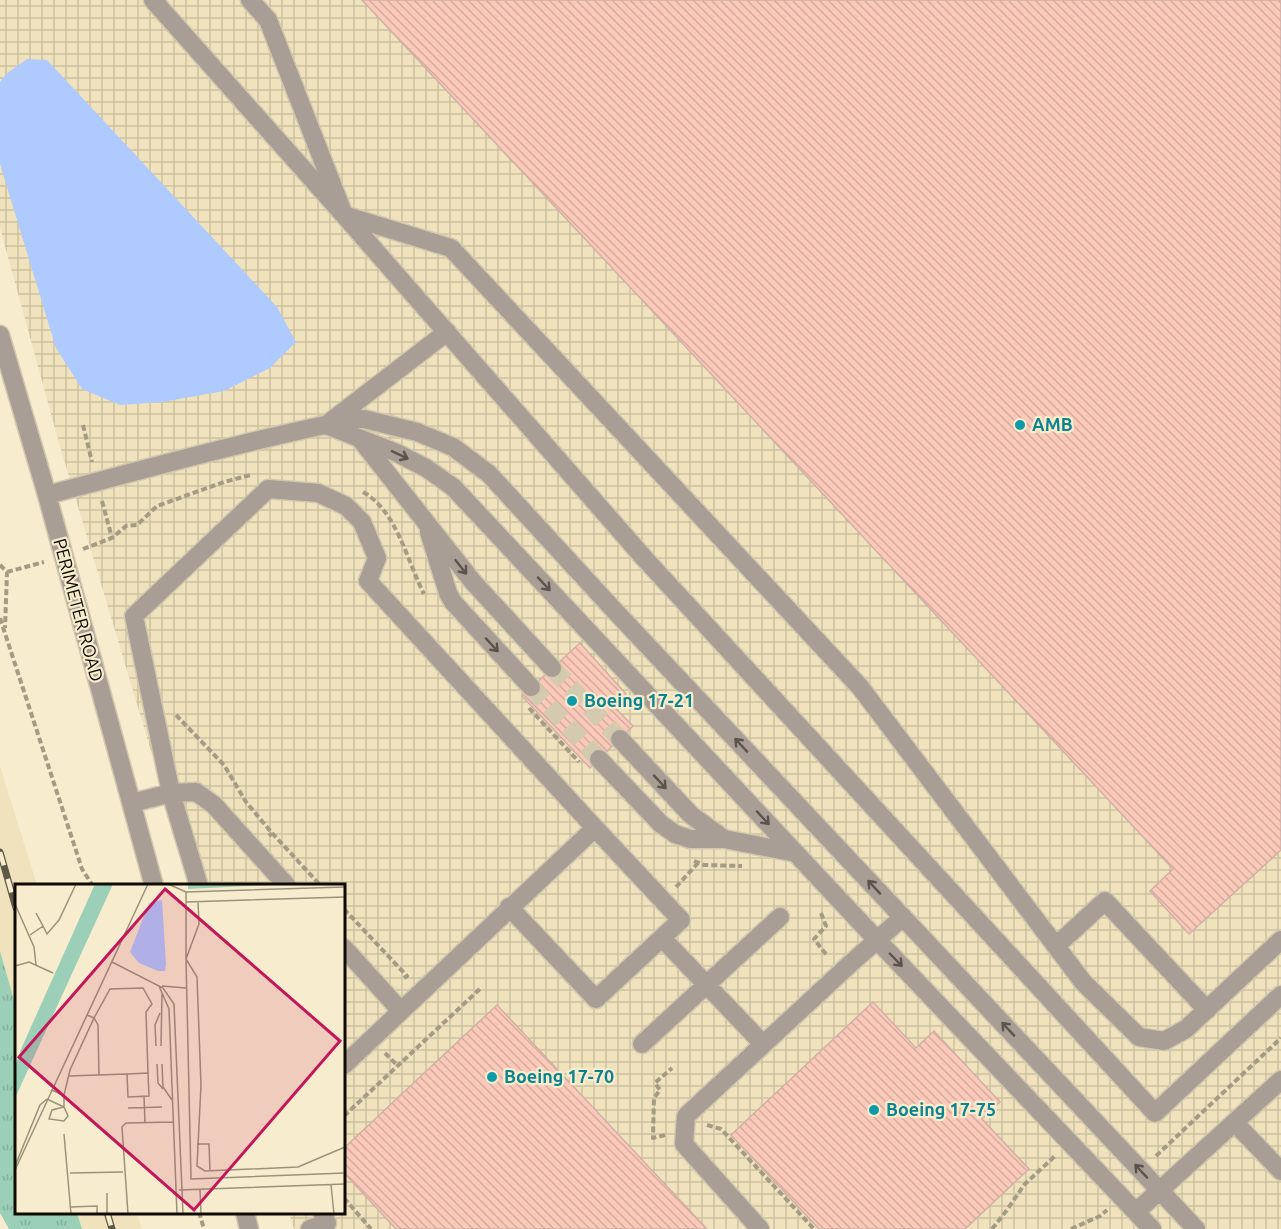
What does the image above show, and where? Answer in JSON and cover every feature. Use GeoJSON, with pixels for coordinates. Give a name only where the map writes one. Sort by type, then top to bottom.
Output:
{"type":"FeatureCollection","features":[{"type":"Feature","properties":{"kind":"street"},"geometry":{"type":"LineString","coordinates":[[153,0],[645,559],[1155,1113],[1281,995]]}},
{"type":"Feature","properties":{"kind":"street"},"geometry":{"type":"LineString","coordinates":[[250,0],[268,20],[344,215]]}},
{"type":"Feature","properties":{"kind":"street"},"geometry":{"type":"LineString","coordinates":[[344,215],[451,248],[860,687],[1083,982],[1139,1036],[1164,1041],[1186,1029],[1281,940]]}},
{"type":"Feature","properties":{"kind":"street"},"geometry":{"type":"LineString","coordinates":[[326,424],[447,333]]}},
{"type":"Feature","properties":{"kind":"street","name":"PERIMETER ROAD"},"geometry":{"type":"LineString","coordinates":[[0,335],[47,495],[154,884]]}},
{"type":"Feature","properties":{"kind":"street"},"geometry":{"type":"LineString","coordinates":[[47,495],[206,452],[353,419],[364,419],[417,432],[453,447],[489,474],[1196,1229]]}},
{"type":"Feature","properties":{"kind":"street"},"geometry":{"type":"LineString","coordinates":[[326,424],[397,453],[426,468],[453,487],[877,940],[1152,1229]]}},
{"type":"Feature","properties":{"kind":"street"},"geometry":{"type":"LineString","coordinates":[[360,438],[473,582],[552,668]]}},
{"type":"Feature","properties":{"kind":"street"},"geometry":{"type":"LineString","coordinates":[[199,884],[171,793],[134,616],[268,489],[318,493],[346,506],[362,522],[377,558],[368,581],[681,920],[596,999],[510,907]]}},
{"type":"Feature","properties":{"kind":"street"},"geometry":{"type":"LineString","coordinates":[[425,522],[453,602],[531,687]]}},
{"type":"Feature","properties":{"kind":"street"},"geometry":{"type":"LineString","coordinates":[[620,739],[691,815],[724,839]]}},
{"type":"Feature","properties":{"kind":"street"},"geometry":{"type":"LineString","coordinates":[[599,759],[661,824],[675,834],[690,839],[724,839],[796,853]]}},
{"type":"Feature","properties":{"kind":"street"},"geometry":{"type":"LineString","coordinates":[[132,803],[171,793],[196,792],[214,805],[286,884]]}},
{"type":"Feature","properties":{"kind":"street"},"geometry":{"type":"LineString","coordinates":[[345,1064],[595,828]]}},
{"type":"Feature","properties":{"kind":"street"},"geometry":{"type":"LineString","coordinates":[[1056,946],[1105,901],[1207,1010]]}},
{"type":"Feature","properties":{"kind":"street"},"geometry":{"type":"LineString","coordinates":[[760,1229],[684,1144],[686,1116],[903,917]]}},
{"type":"Feature","properties":{"kind":"street"},"geometry":{"type":"LineString","coordinates":[[642,1044],[780,918]]}},
{"type":"Feature","properties":{"kind":"street"},"geometry":{"type":"LineString","coordinates":[[662,938],[763,1044]]}},
{"type":"Feature","properties":{"kind":"street"},"geometry":{"type":"LineString","coordinates":[[345,949],[401,1011]]}},
{"type":"Feature","properties":{"kind":"street"},"geometry":{"type":"LineString","coordinates":[[1136,1212],[1281,1080]]}},
{"type":"Feature","properties":{"kind":"street"},"geometry":{"type":"LineString","coordinates":[[1235,1123],[1281,1171]]}},
{"type":"Feature","properties":{"kind":"street"},"geometry":{"type":"LineString","coordinates":[[245,1214],[249,1229]]}},
{"type":"Feature","properties":{"kind":"street"},"geometry":{"type":"LineString","coordinates":[[310,1229],[327,1221]]}},
{"type":"Feature","properties":{"kind":"path"},"geometry":{"type":"LineString","coordinates":[[7,572],[63,556]]}},
{"type":"Feature","properties":{"kind":"path"},"geometry":{"type":"LineString","coordinates":[[0,565],[7,572],[5,632]]}},
{"type":"Feature","properties":{"kind":"path"},"geometry":{"type":"LineString","coordinates":[[0,618],[82,869],[92,884]]}},
{"type":"Feature","properties":{"kind":"path"},"geometry":{"type":"LineString","coordinates":[[272,833],[320,884]]}},
{"type":"Feature","properties":{"kind":"path"},"geometry":{"type":"LineString","coordinates":[[345,1115],[482,987]]}},
{"type":"Feature","properties":{"kind":"path"},"geometry":{"type":"LineString","coordinates":[[672,1068],[655,1083],[660,1090],[654,1098],[653,1138],[704,1124],[721,1129],[814,1229]]}},
{"type":"Feature","properties":{"kind":"path"},"geometry":{"type":"LineString","coordinates":[[992,1229],[1024,1185],[1060,1152]]}},
{"type":"Feature","properties":{"kind":"path"},"geometry":{"type":"LineString","coordinates":[[345,1199],[371,1229]]}},
{"type":"Feature","properties":{"kind":"path"},"geometry":{"type":"LineString","coordinates":[[1071,1229],[1100,1216],[1108,1209]]}},
{"type":"Feature","properties":{"kind":"path"},"geometry":{"type":"LineString","coordinates":[[200,1214],[204,1229]]}},
{"type":"Feature","properties":{"kind":"shaded area"},"geometry":{"type":"Polygon","coordinates":[[[0,0],[1281,0],[1281,1229],[294,1229],[289,1214],[345,1214],[345,884],[191,884],[59,443],[0,228],[0,0]]]}},
{"type":"Feature","properties":{"kind":"shaded area"},"geometry":{"type":"Polygon","coordinates":[[[0,766],[37,884],[15,884],[15,1018],[0,965],[0,766]]]}},
{"type":"Feature","properties":{"kind":"shaded area"},"geometry":{"type":"Polygon","coordinates":[[[75,1214],[137,1214],[142,1229],[80,1229],[75,1214]]]}},
{"type":"Feature","properties":{"kind":"green space"},"geometry":{"type":"Polygon","coordinates":[[[0,951],[15,1004],[15,1214],[77,1214],[82,1229],[9,1229],[0,1213],[0,951]]]}},
{"type":"Feature","properties":{"kind":"water"},"geometry":{"type":"Polygon","coordinates":[[[27,59],[47,60],[277,307],[296,342],[270,368],[224,391],[162,402],[120,405],[82,389],[56,348],[0,164],[0,82],[6,74],[27,59]]]}},
{"type":"Feature","properties":{"kind":"building","name":"AMB"},"geometry":{"type":"Polygon","coordinates":[[[362,0],[1281,0],[1281,850],[1189,934],[1150,891],[1173,869],[362,0]]]}},
{"type":"Feature","properties":{"kind":"building","name":"Boeing 17-21"},"geometry":{"type":"Polygon","coordinates":[[[580,643],[626,694],[613,706],[633,726],[590,768],[522,696],[580,643]]]}},
{"type":"Feature","properties":{"kind":"building","name":"Boeing 17-75"},"geometry":{"type":"Polygon","coordinates":[[[873,1002],[916,1048],[934,1031],[1000,1102],[982,1119],[1029,1169],[965,1229],[819,1229],[731,1135],[873,1002]]]}},
{"type":"Feature","properties":{"kind":"building","name":"Boeing 17-70"},"geometry":{"type":"Polygon","coordinates":[[[497,1005],[707,1229],[396,1229],[345,1174],[345,1147],[497,1005]]]}},
{"type":"Feature","properties":{"kind":"tunnel"},"geometry":{"type":"LineString","coordinates":[[552,668],[620,739]]}},
{"type":"Feature","properties":{"kind":"tunnel"},"geometry":{"type":"LineString","coordinates":[[531,687],[599,759]]}},
{"type":"Feature","properties":{"kind":"railway"},"geometry":{"type":"LineString","coordinates":[[0,852],[15,904]]}},
{"type":"Feature","properties":{"kind":"railway"},"geometry":{"type":"LineString","coordinates":[[108,1214],[112,1229]]}},
{"type":"Feature","properties":{"kind":"place","name":"AMB"},"geometry":{"type":"Point","coordinates":[1020,425]}},
{"type":"Feature","properties":{"kind":"place","name":"Boeing 17-21"},"geometry":{"type":"Point","coordinates":[572,701]}},
{"type":"Feature","properties":{"kind":"place","name":"Boeing 17-70"},"geometry":{"type":"Point","coordinates":[492,1077]}},
{"type":"Feature","properties":{"kind":"place","name":"Boeing 17-75"},"geometry":{"type":"Point","coordinates":[874,1110]}}]}
